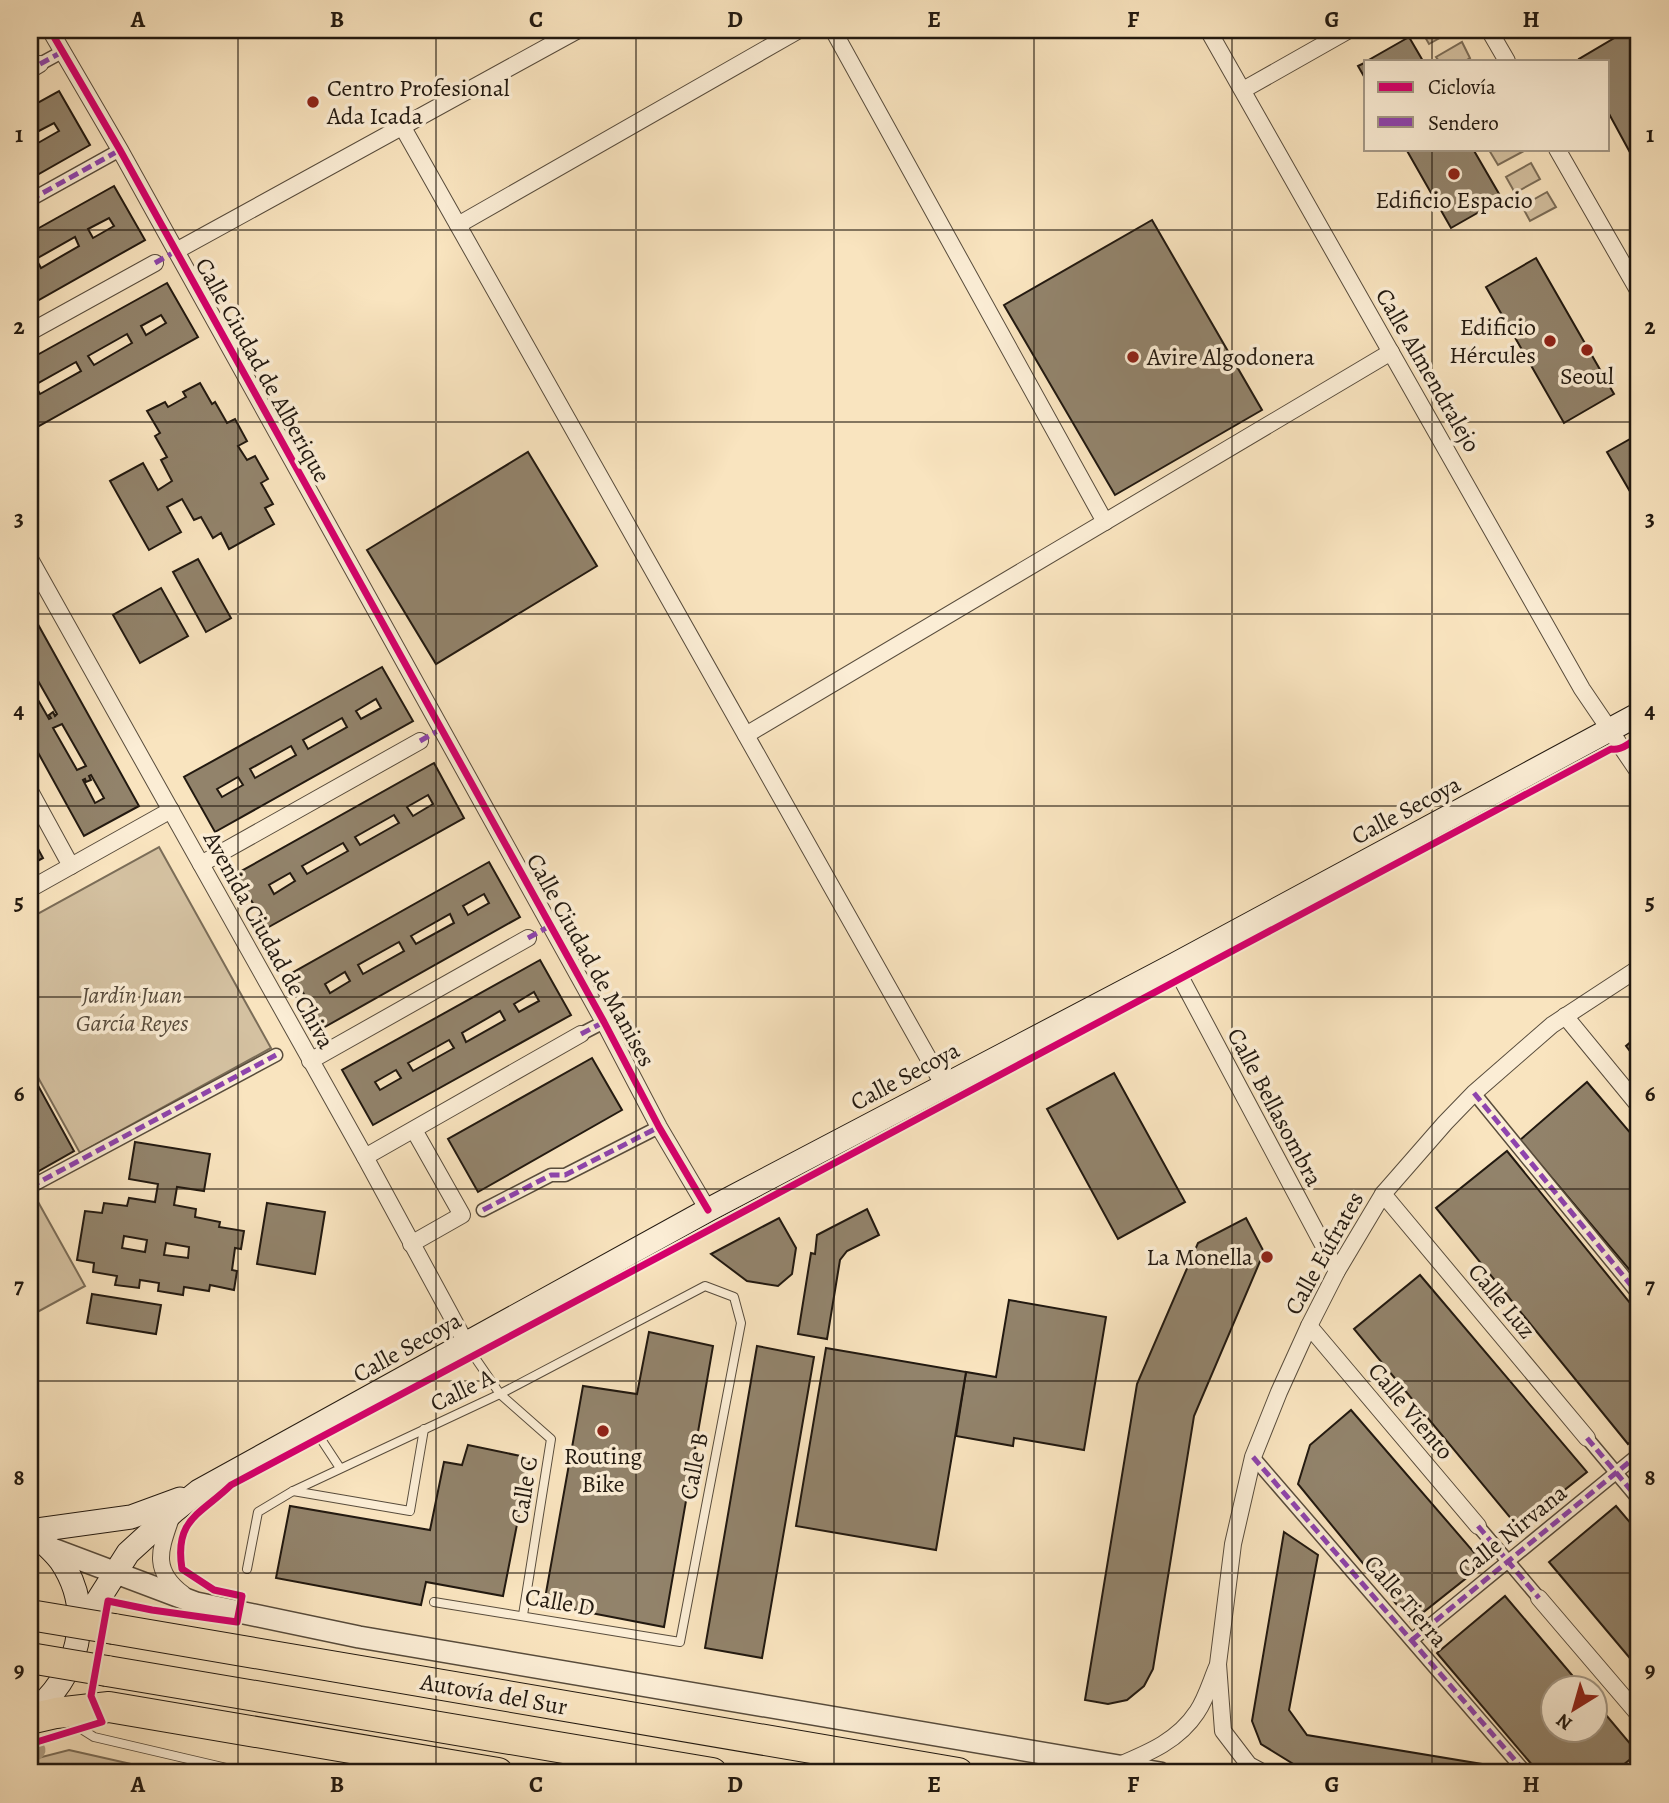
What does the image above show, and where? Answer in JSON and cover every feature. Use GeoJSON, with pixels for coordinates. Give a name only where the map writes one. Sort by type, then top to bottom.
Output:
{"type":"FeatureCollection","features":[{"type":"Feature","properties":{"kind":"highway","name":"Autovía del Sur"},"geometry":{"type":"LineString","coordinates":[[30,1615],[958,1773]]}},
{"type":"Feature","properties":{"kind":"highway","name":"Autovía del Sur"},"geometry":{"type":"LineString","coordinates":[[30,1658],[712,1773]]}},
{"type":"Feature","properties":{"kind":"highway"},"geometry":{"type":"LineString","coordinates":[[38,1715],[109,1707],[366,1762],[498,1773]]}},
{"type":"Feature","properties":{"kind":"main road","name":"Calle Secoya"},"geometry":{"type":"LineString","coordinates":[[200,1491],[708,1210],[1174,965],[1639,714]]}},
{"type":"Feature","properties":{"kind":"main road"},"geometry":{"type":"LineString","coordinates":[[79,1630],[128,1553],[200,1491]]}},
{"type":"Feature","properties":{"kind":"main road"},"geometry":{"type":"LineString","coordinates":[[30,1531],[131,1517],[200,1491]]}},
{"type":"Feature","properties":{"kind":"main road"},"geometry":{"type":"LineString","coordinates":[[30,1531],[50,1548],[64,1566],[73,1586],[80,1615],[72,1663],[38,1715]]}},
{"type":"Feature","properties":{"kind":"street","name":"Calle Ciudad de Alberique"},"geometry":{"type":"LineString","coordinates":[[50,30],[120,150],[441,729]]}},
{"type":"Feature","properties":{"kind":"street"},"geometry":{"type":"LineString","coordinates":[[30,332],[578,30]]}},
{"type":"Feature","properties":{"kind":"street"},"geometry":{"type":"LineString","coordinates":[[458,225],[799,30]]}},
{"type":"Feature","properties":{"kind":"street"},"geometry":{"type":"LineString","coordinates":[[833,30],[1105,522]]}},
{"type":"Feature","properties":{"kind":"street","name":"Calle Almendralejo"},"geometry":{"type":"LineString","coordinates":[[1208,30],[1582,689],[1639,773]]}},
{"type":"Feature","properties":{"kind":"street"},"geometry":{"type":"LineString","coordinates":[[1243,90],[1349,30]]}},
{"type":"Feature","properties":{"kind":"street"},"geometry":{"type":"LineString","coordinates":[[1489,30],[1506,60]]}},
{"type":"Feature","properties":{"kind":"street"},"geometry":{"type":"LineString","coordinates":[[35,67],[62,52]]}},
{"type":"Feature","properties":{"kind":"street"},"geometry":{"type":"LineString","coordinates":[[402,127],[944,1086]]}},
{"type":"Feature","properties":{"kind":"street"},"geometry":{"type":"LineString","coordinates":[[30,200],[120,150]]}},
{"type":"Feature","properties":{"kind":"street"},"geometry":{"type":"LineString","coordinates":[[1558,150],[1639,292]]}},
{"type":"Feature","properties":{"kind":"street"},"geometry":{"type":"LineString","coordinates":[[746,735],[1391,352]]}},
{"type":"Feature","properties":{"kind":"street","name":"Avenida Ciudad de Chiva"},"geometry":{"type":"LineString","coordinates":[[30,559],[365,1157],[467,1345]]}},
{"type":"Feature","properties":{"kind":"street"},"geometry":{"type":"LineString","coordinates":[[201,864],[441,729]]}},
{"type":"Feature","properties":{"kind":"street","name":"Calle Ciudad de Manises"},"geometry":{"type":"LineString","coordinates":[[441,729],[604,1022],[659,1127],[708,1210]]}},
{"type":"Feature","properties":{"kind":"street"},"geometry":{"type":"LineString","coordinates":[[30,791],[71,866]]}},
{"type":"Feature","properties":{"kind":"street"},"geometry":{"type":"LineString","coordinates":[[30,889],[171,810]]}},
{"type":"Feature","properties":{"kind":"street"},"geometry":{"type":"LineString","coordinates":[[310,1061],[550,926]]}},
{"type":"Feature","properties":{"kind":"street","name":"Calle Bellasombra"},"geometry":{"type":"LineString","coordinates":[[1174,965],[1337,1270]]}},
{"type":"Feature","properties":{"kind":"street","name":"Calle Eúfrates"},"geometry":{"type":"LineString","coordinates":[[1218,1664],[1233,1544],[1253,1457],[1309,1326],[1337,1270],[1382,1194],[1474,1094],[1552,1025],[1639,968]]}},
{"type":"Feature","properties":{"kind":"street"},"geometry":{"type":"LineString","coordinates":[[1565,1016],[1639,1107]]}},
{"type":"Feature","properties":{"kind":"street"},"geometry":{"type":"LineString","coordinates":[[365,1157],[604,1022]]}},
{"type":"Feature","properties":{"kind":"street"},"geometry":{"type":"LineString","coordinates":[[30,1187],[276,1055]]}},
{"type":"Feature","properties":{"kind":"street"},"geometry":{"type":"LineString","coordinates":[[1474,1094],[1639,1295]]}},
{"type":"Feature","properties":{"kind":"street"},"geometry":{"type":"LineString","coordinates":[[483,1210],[551,1175],[565,1175],[659,1127]]}},
{"type":"Feature","properties":{"kind":"street"},"geometry":{"type":"LineString","coordinates":[[411,1244],[462,1215],[414,1130]]}},
{"type":"Feature","properties":{"kind":"street","name":"Calle Luz"},"geometry":{"type":"LineString","coordinates":[[1382,1194],[1587,1438]]}},
{"type":"Feature","properties":{"kind":"street","name":"Calle Viento"},"geometry":{"type":"LineString","coordinates":[[1309,1326],[1478,1526]]}},
{"type":"Feature","properties":{"kind":"street"},"geometry":{"type":"LineString","coordinates":[[1587,1438],[1639,1500]]}},
{"type":"Feature","properties":{"kind":"street","name":"Calle Nirvana"},"geometry":{"type":"LineString","coordinates":[[1412,1640],[1639,1454]]}},
{"type":"Feature","properties":{"kind":"street","name":"Calle Tierra"},"geometry":{"type":"LineString","coordinates":[[1253,1457],[1527,1773]]}},
{"type":"Feature","properties":{"kind":"street"},"geometry":{"type":"LineString","coordinates":[[174,1511],[159,1553],[168,1582],[196,1603]]}},
{"type":"Feature","properties":{"kind":"street"},"geometry":{"type":"LineString","coordinates":[[1478,1526],[1639,1715]]}},
{"type":"Feature","properties":{"kind":"street"},"geometry":{"type":"LineString","coordinates":[[50,1548],[196,1603],[359,1637],[1160,1773]]}},
{"type":"Feature","properties":{"kind":"street"},"geometry":{"type":"LineString","coordinates":[[1117,1766],[1152,1752],[1174,1738],[1198,1711],[1218,1664]]}},
{"type":"Feature","properties":{"kind":"street"},"geometry":{"type":"LineString","coordinates":[[1218,1664],[1223,1731],[1250,1765],[1264,1773]]}},
{"type":"Feature","properties":{"kind":"lane","name":"Calle A"},"geometry":{"type":"LineString","coordinates":[[247,1569],[258,1512],[293,1491],[500,1394],[705,1286],[734,1297]]}},
{"type":"Feature","properties":{"kind":"lane","name":"Calle B"},"geometry":{"type":"LineString","coordinates":[[680,1642],[740,1323],[734,1297]]}},
{"type":"Feature","properties":{"kind":"lane"},"geometry":{"type":"LineString","coordinates":[[467,1345],[500,1394]]}},
{"type":"Feature","properties":{"kind":"lane","name":"Calle C"},"geometry":{"type":"LineString","coordinates":[[500,1394],[551,1439],[523,1615]]}},
{"type":"Feature","properties":{"kind":"lane"},"geometry":{"type":"LineString","coordinates":[[314,1427],[340,1468]]}},
{"type":"Feature","properties":{"kind":"lane"},"geometry":{"type":"LineString","coordinates":[[293,1491],[410,1511],[424,1429]]}},
{"type":"Feature","properties":{"kind":"lane","name":"Calle D"},"geometry":{"type":"LineString","coordinates":[[434,1602],[680,1642]]}},
{"type":"Feature","properties":{"kind":"lane"},"geometry":{"type":"LineString","coordinates":[[38,1715],[94,1737],[248,1773]]}},
{"type":"Feature","properties":{"kind":"lane"},"geometry":{"type":"LineString","coordinates":[[366,1762],[386,1773]]}},
{"type":"Feature","properties":{"kind":"green space"},"geometry":{"type":"Polygon","coordinates":[[[1421,30],[1454,30],[1429,44],[1421,30]]]}},
{"type":"Feature","properties":{"kind":"green space"},"geometry":{"type":"Polygon","coordinates":[[[1462,42],[1470,58],[1438,60],[1436,57],[1462,42]]]}},
{"type":"Feature","properties":{"kind":"green space"},"geometry":{"type":"Polygon","coordinates":[[[1489,150],[1524,151],[1498,165],[1489,150]]]}},
{"type":"Feature","properties":{"kind":"green space"},"geometry":{"type":"Polygon","coordinates":[[[1531,163],[1540,179],[1515,193],[1506,177],[1531,163]]]}},
{"type":"Feature","properties":{"kind":"green space"},"geometry":{"type":"Polygon","coordinates":[[[1547,192],[1556,207],[1530,221],[1522,206],[1547,192]]]}},
{"type":"Feature","properties":{"kind":"green space","name":"Jardín Juan García Reyes"},"geometry":{"type":"Polygon","coordinates":[[[159,847],[271,1048],[80,1153],[30,1063],[30,918],[159,847]]]}},
{"type":"Feature","properties":{"kind":"green space"},"geometry":{"type":"Polygon","coordinates":[[[37,1200],[85,1286],[30,1316],[30,1204],[37,1200]]]}},
{"type":"Feature","properties":{"kind":"green space"},"geometry":{"type":"Polygon","coordinates":[[[69,1750],[171,1773],[30,1773],[30,1760],[69,1750]]]}},
{"type":"Feature","properties":{"kind":"building"},"geometry":{"type":"Polygon","coordinates":[[[1628,30],[1639,30],[1639,169],[1610,116],[1610,60],[1579,59],[1628,30]]]}},
{"type":"Feature","properties":{"kind":"building"},"geometry":{"type":"Polygon","coordinates":[[[1409,37],[1422,60],[1369,60],[1409,37]]]}},
{"type":"Feature","properties":{"kind":"building"},"geometry":{"type":"Polygon","coordinates":[[[30,38],[36,49],[30,53],[30,38]]]}},
{"type":"Feature","properties":{"kind":"building"},"geometry":{"type":"Polygon","coordinates":[[[1364,63],[1364,76],[1358,66],[1364,63]]]}},
{"type":"Feature","properties":{"kind":"building"},"geometry":{"type":"Polygon","coordinates":[[[59,91],[90,145],[30,179],[30,107],[59,91]],[[54,123],[33,134],[38,143],[59,131],[54,123]]]}},
{"type":"Feature","properties":{"kind":"building","name":"Edificio Espacio"},"geometry":{"type":"Polygon","coordinates":[[[1407,150],[1474,150],[1502,199],[1451,228],[1407,150]]]}},
{"type":"Feature","properties":{"kind":"building"},"geometry":{"type":"Polygon","coordinates":[[[114,186],[145,240],[30,305],[30,233],[114,186]],[[109,218],[88,229],[93,238],[114,226],[109,218]],[[75,237],[36,259],[41,268],[79,246],[75,237]]]}},
{"type":"Feature","properties":{"kind":"building","name":"Avire Algodonera"},"geometry":{"type":"Polygon","coordinates":[[[1152,220],[1262,410],[1115,495],[1004,305],[1152,220]]]}},
{"type":"Feature","properties":{"kind":"building","name":"Edificio Hércules"},"geometry":{"type":"Polygon","coordinates":[[[1536,258],[1614,394],[1564,423],[1486,287],[1536,258]]]}},
{"type":"Feature","properties":{"kind":"building"},"geometry":{"type":"Polygon","coordinates":[[[167,283],[198,337],[30,431],[30,359],[167,283]],[[161,315],[141,326],[146,335],[166,323],[161,315]],[[127,334],[88,356],[94,365],[132,343],[127,334]],[[76,362],[35,385],[40,394],[81,371],[76,362]]]}},
{"type":"Feature","properties":{"kind":"building"},"geometry":{"type":"Polygon","coordinates":[[[200,383],[227,423],[235,419],[247,441],[238,446],[247,460],[255,456],[268,479],[261,483],[273,504],[265,508],[274,524],[229,549],[221,533],[213,538],[201,517],[194,520],[182,499],[167,507],[181,532],[149,550],[110,481],[143,463],[158,490],[172,481],[161,460],[167,457],[155,436],[160,433],[147,411],[165,402],[168,407],[186,397],[183,392],[200,383]]]}},
{"type":"Feature","properties":{"kind":"building"},"geometry":{"type":"Polygon","coordinates":[[[1639,434],[1639,507],[1607,452],[1639,434]]]}},
{"type":"Feature","properties":{"kind":"building"},"geometry":{"type":"Polygon","coordinates":[[[528,452],[597,566],[436,664],[367,550],[528,452]]]}},
{"type":"Feature","properties":{"kind":"building"},"geometry":{"type":"Polygon","coordinates":[[[198,559],[231,618],[206,632],[173,572],[198,559]]]}},
{"type":"Feature","properties":{"kind":"building"},"geometry":{"type":"Polygon","coordinates":[[[161,588],[188,636],[140,663],[113,615],[161,588]]]}},
{"type":"Feature","properties":{"kind":"building"},"geometry":{"type":"Polygon","coordinates":[[[30,610],[139,806],[84,836],[30,738],[30,686],[49,719],[53,712],[55,716],[57,714],[33,672],[34,677],[30,680],[30,610]],[[62,724],[53,728],[77,770],[86,766],[62,724]],[[91,775],[91,780],[83,780],[95,803],[104,798],[91,775]]]}},
{"type":"Feature","properties":{"kind":"building"},"geometry":{"type":"Polygon","coordinates":[[[382,667],[413,721],[215,832],[184,777],[382,667]],[[376,699],[356,711],[361,719],[381,708],[376,699]],[[342,718],[303,740],[308,749],[347,727],[342,718]],[[291,746],[250,769],[255,778],[296,755],[291,746]],[[238,777],[217,789],[222,797],[243,785],[238,777]]]}},
{"type":"Feature","properties":{"kind":"building"},"geometry":{"type":"Polygon","coordinates":[[[434,763],[464,818],[267,928],[236,874],[434,763]],[[428,795],[407,807],[413,816],[433,804],[428,795]],[[394,815],[355,837],[360,845],[399,823],[394,815]],[[343,843],[302,866],[307,874],[348,851],[343,843]],[[290,873],[269,885],[274,894],[295,881],[290,873]]]}},
{"type":"Feature","properties":{"kind":"building"},"geometry":{"type":"Polygon","coordinates":[[[30,834],[43,858],[30,865],[30,834]]]}},
{"type":"Feature","properties":{"kind":"building"},"geometry":{"type":"Polygon","coordinates":[[[489,862],[520,917],[323,1028],[292,973],[489,862]],[[484,894],[463,906],[468,915],[489,903],[484,894]],[[450,914],[411,936],[416,944],[454,923],[450,914]],[[399,942],[358,965],[363,974],[404,951],[399,942]],[[345,972],[325,984],[330,993],[350,981],[345,972]]]}},
{"type":"Feature","properties":{"kind":"building"},"geometry":{"type":"Polygon","coordinates":[[[540,960],[571,1015],[373,1125],[342,1070],[540,960]],[[534,992],[514,1004],[519,1012],[539,1001],[534,992]],[[500,1011],[462,1033],[466,1042],[505,1020],[500,1011]],[[449,1040],[408,1063],[413,1071],[454,1048],[449,1040]],[[396,1070],[375,1082],[380,1090],[401,1078],[396,1070]]]}},
{"type":"Feature","properties":{"kind":"building"},"geometry":{"type":"Polygon","coordinates":[[[1639,1035],[1639,1063],[1626,1046],[1639,1035]]]}},
{"type":"Feature","properties":{"kind":"building"},"geometry":{"type":"Polygon","coordinates":[[[592,1058],[622,1110],[478,1192],[448,1139],[592,1058]]]}},
{"type":"Feature","properties":{"kind":"building"},"geometry":{"type":"Polygon","coordinates":[[[30,1071],[74,1151],[30,1176],[30,1152],[38,1147],[30,1132],[30,1071]]]}},
{"type":"Feature","properties":{"kind":"building"},"geometry":{"type":"Polygon","coordinates":[[[1114,1073],[1185,1202],[1118,1239],[1047,1109],[1114,1073]]]}},
{"type":"Feature","properties":{"kind":"building"},"geometry":{"type":"Polygon","coordinates":[[[1587,1082],[1639,1143],[1639,1281],[1520,1140],[1587,1082]]]}},
{"type":"Feature","properties":{"kind":"building"},"geometry":{"type":"Polygon","coordinates":[[[135,1142],[210,1154],[204,1191],[177,1187],[174,1205],[196,1209],[195,1217],[220,1222],[219,1227],[244,1231],[241,1249],[235,1248],[232,1270],[237,1271],[234,1290],[210,1285],[209,1291],[184,1287],[183,1295],[158,1291],[159,1283],[140,1280],[139,1288],[115,1285],[117,1276],[93,1272],[94,1263],[77,1260],[85,1211],[102,1213],[104,1203],[127,1206],[129,1198],[155,1202],[158,1184],[129,1179],[135,1142]],[[124,1236],[122,1248],[145,1252],[147,1240],[124,1236]],[[166,1243],[164,1255],[188,1258],[189,1247],[166,1243]]]}},
{"type":"Feature","properties":{"kind":"building"},"geometry":{"type":"Polygon","coordinates":[[[1507,1151],[1639,1314],[1639,1435],[1628,1444],[1436,1208],[1507,1151]]]}},
{"type":"Feature","properties":{"kind":"building"},"geometry":{"type":"Polygon","coordinates":[[[267,1203],[325,1212],[315,1274],[257,1264],[267,1203]]]}},
{"type":"Feature","properties":{"kind":"building"},"geometry":{"type":"Polygon","coordinates":[[[867,1209],[879,1235],[847,1251],[840,1260],[827,1339],[798,1334],[811,1253],[815,1254],[817,1235],[867,1209]]]}},
{"type":"Feature","properties":{"kind":"building"},"geometry":{"type":"Polygon","coordinates":[[[779,1218],[796,1248],[792,1274],[778,1286],[747,1281],[711,1254],[779,1218]]]}},
{"type":"Feature","properties":{"kind":"building"},"geometry":{"type":"Polygon","coordinates":[[[1246,1218],[1264,1252],[1194,1416],[1153,1669],[1144,1686],[1127,1700],[1108,1704],[1085,1700],[1137,1384],[1198,1243],[1246,1218]]]}},
{"type":"Feature","properties":{"kind":"building"},"geometry":{"type":"Polygon","coordinates":[[[1420,1275],[1587,1472],[1518,1527],[1354,1329],[1420,1275]]]}},
{"type":"Feature","properties":{"kind":"building"},"geometry":{"type":"Polygon","coordinates":[[[92,1294],[161,1305],[156,1334],[87,1323],[92,1294]]]}},
{"type":"Feature","properties":{"kind":"building"},"geometry":{"type":"Polygon","coordinates":[[[1009,1300],[1106,1317],[1084,1450],[1014,1438],[1013,1446],[956,1436],[966,1372],[996,1377],[1009,1300]]]}},
{"type":"Feature","properties":{"kind":"building"},"geometry":{"type":"Polygon","coordinates":[[[649,1332],[713,1346],[664,1627],[544,1604],[583,1386],[637,1394],[649,1332]]]}},
{"type":"Feature","properties":{"kind":"building"},"geometry":{"type":"Polygon","coordinates":[[[757,1346],[814,1357],[762,1658],[705,1648],[757,1346]]]}},
{"type":"Feature","properties":{"kind":"building"},"geometry":{"type":"Polygon","coordinates":[[[826,1348],[966,1372],[936,1550],[796,1526],[826,1348]]]}},
{"type":"Feature","properties":{"kind":"building"},"geometry":{"type":"Polygon","coordinates":[[[1351,1410],[1484,1564],[1411,1622],[1298,1484],[1310,1445],[1351,1410]]]}},
{"type":"Feature","properties":{"kind":"building"},"geometry":{"type":"Polygon","coordinates":[[[468,1445],[530,1458],[503,1596],[426,1582],[421,1605],[276,1578],[290,1506],[430,1530],[444,1462],[462,1465],[468,1445]]]}},
{"type":"Feature","properties":{"kind":"building"},"geometry":{"type":"Polygon","coordinates":[[[1616,1506],[1639,1533],[1639,1669],[1549,1562],[1616,1506]]]}},
{"type":"Feature","properties":{"kind":"building"},"geometry":{"type":"Polygon","coordinates":[[[1284,1532],[1318,1555],[1289,1710],[1307,1735],[1500,1767],[1503,1773],[1308,1773],[1261,1744],[1252,1721],[1284,1532]]]}},
{"type":"Feature","properties":{"kind":"building"},"geometry":{"type":"Polygon","coordinates":[[[1505,1596],[1571,1674],[1540,1674],[1540,1744],[1610,1744],[1610,1720],[1638,1753],[1613,1773],[1539,1773],[1437,1653],[1505,1596]]]}},
{"type":"Feature","properties":{"kind":"waterway"},"geometry":{"type":"LineString","coordinates":[[30,1751],[35,1750]]}},
{"type":"Feature","properties":{"kind":"marked path"},"geometry":{"type":"LineString","coordinates":[[40,64],[62,52]]}},
{"type":"Feature","properties":{"kind":"marked path"},"geometry":{"type":"LineString","coordinates":[[30,200],[120,150]]}},
{"type":"Feature","properties":{"kind":"marked path"},"geometry":{"type":"LineString","coordinates":[[155,263],[176,251]]}},
{"type":"Feature","properties":{"kind":"marked path"},"geometry":{"type":"LineString","coordinates":[[420,741],[441,729]]}},
{"type":"Feature","properties":{"kind":"marked path"},"geometry":{"type":"LineString","coordinates":[[528,938],[550,926]]}},
{"type":"Feature","properties":{"kind":"marked path"},"geometry":{"type":"LineString","coordinates":[[581,1034],[604,1022]]}},
{"type":"Feature","properties":{"kind":"marked path"},"geometry":{"type":"LineString","coordinates":[[30,1187],[276,1055]]}},
{"type":"Feature","properties":{"kind":"marked path"},"geometry":{"type":"LineString","coordinates":[[1474,1093],[1639,1295]]}},
{"type":"Feature","properties":{"kind":"marked path"},"geometry":{"type":"LineString","coordinates":[[483,1210],[551,1175],[565,1175],[659,1127]]}},
{"type":"Feature","properties":{"kind":"marked path"},"geometry":{"type":"LineString","coordinates":[[1587,1438],[1639,1500]]}},
{"type":"Feature","properties":{"kind":"marked path"},"geometry":{"type":"LineString","coordinates":[[1412,1640],[1639,1454]]}},
{"type":"Feature","properties":{"kind":"marked path"},"geometry":{"type":"LineString","coordinates":[[1253,1457],[1526,1773]]}},
{"type":"Feature","properties":{"kind":"marked path"},"geometry":{"type":"LineString","coordinates":[[1478,1526],[1539,1598]]}},
{"type":"Feature","properties":{"kind":"cycle path"},"geometry":{"type":"LineString","coordinates":[[50,30],[120,150],[604,1022],[659,1127],[708,1210]]}},
{"type":"Feature","properties":{"kind":"cycle path"},"geometry":{"type":"LineString","coordinates":[[30,1744],[102,1722],[91,1696],[108,1601],[237,1622],[242,1596],[214,1590],[182,1569],[181,1552],[186,1528],[231,1485],[1611,749],[1623,747],[1639,733]]}},
{"type":"Feature","properties":{"kind":"place","name":"Centro Profesional Ada Icada"},"geometry":{"type":"Point","coordinates":[313,102]}},
{"type":"Feature","properties":{"kind":"place","name":"Edificio Espacio"},"geometry":{"type":"Point","coordinates":[1454,174]}},
{"type":"Feature","properties":{"kind":"place","name":"Edificio Hércules"},"geometry":{"type":"Point","coordinates":[1550,341]}},
{"type":"Feature","properties":{"kind":"place","name":"Seoul"},"geometry":{"type":"Point","coordinates":[1587,350]}},
{"type":"Feature","properties":{"kind":"place","name":"Avire Algodonera"},"geometry":{"type":"Point","coordinates":[1133,357]}},
{"type":"Feature","properties":{"kind":"place","name":"La Monella"},"geometry":{"type":"Point","coordinates":[1267,1257]}},
{"type":"Feature","properties":{"kind":"place","name":"Routing Bike"},"geometry":{"type":"Point","coordinates":[603,1431]}}]}
